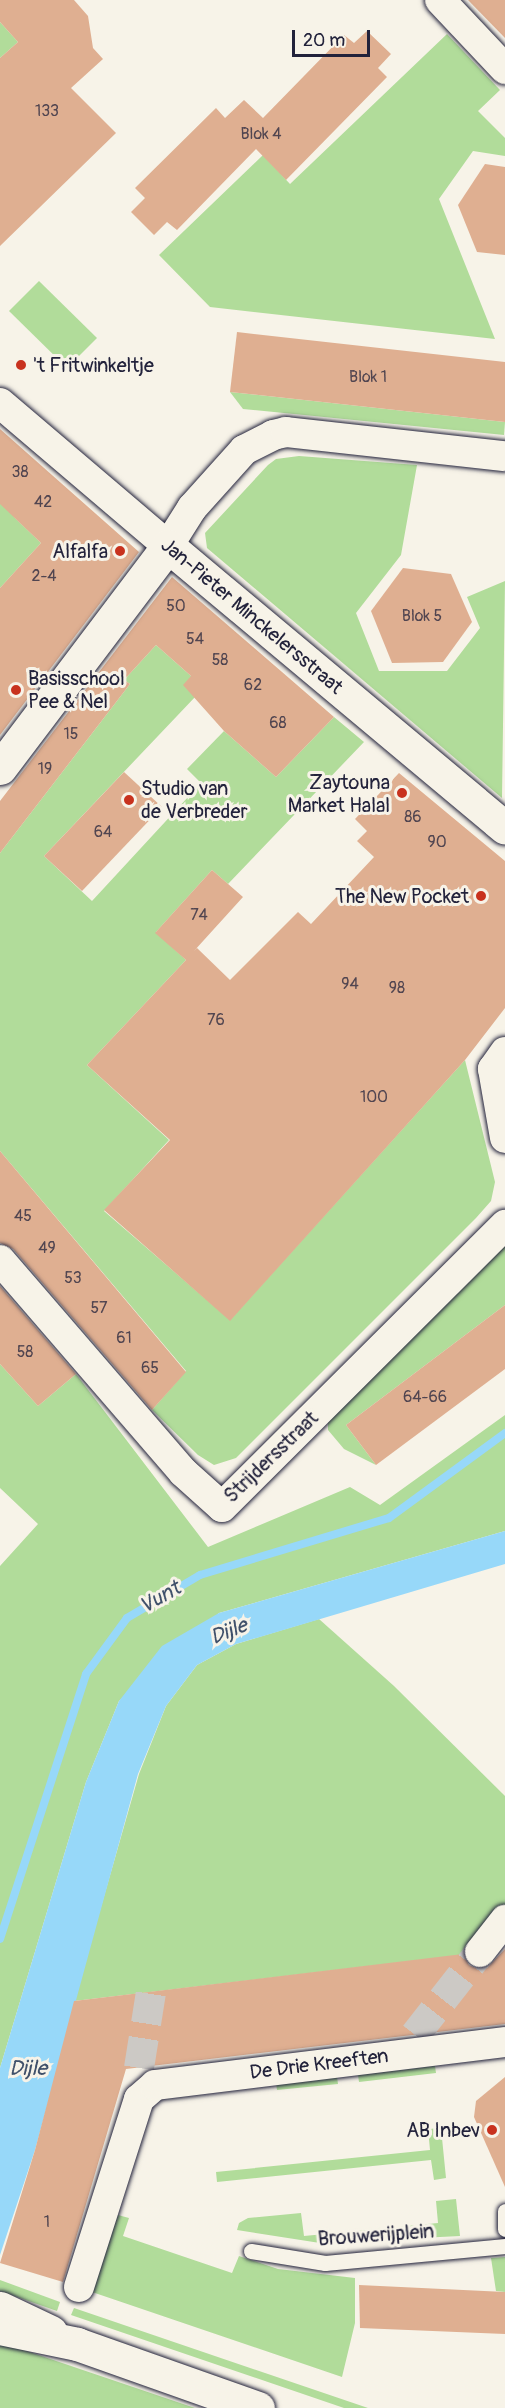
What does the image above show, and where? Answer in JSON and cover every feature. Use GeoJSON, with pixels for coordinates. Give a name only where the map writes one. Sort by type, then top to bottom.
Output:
{"type":"FeatureCollection","features":[{"type":"Feature","properties":{"kind":"street"},"geometry":{"type":"LineString","coordinates":[[440,0],[505,69]]}},
{"type":"Feature","properties":{"kind":"street","name":"Jan-Pieter Minckelersstraat"},"geometry":{"type":"LineString","coordinates":[[0,403],[505,828]]}},
{"type":"Feature","properties":{"kind":"street"},"geometry":{"type":"LineString","coordinates":[[0,768],[168,546],[192,508],[244,450],[273,435],[286,432],[505,456]]}},
{"type":"Feature","properties":{"kind":"street"},"geometry":{"type":"LineString","coordinates":[[505,1052],[493,1069],[505,1138]]}},
{"type":"Feature","properties":{"kind":"street","name":"Strijdersstraat"},"geometry":{"type":"LineString","coordinates":[[0,1260],[183,1472],[222,1507],[505,1225]]}},
{"type":"Feature","properties":{"kind":"street"},"geometry":{"type":"LineString","coordinates":[[480,1952],[505,1920]]}},
{"type":"Feature","properties":{"kind":"street","name":"De Drie Kreeften"},"geometry":{"type":"LineString","coordinates":[[139,2099],[155,2085],[169,2081],[408,2045],[505,2042]]}},
{"type":"Feature","properties":{"kind":"street"},"geometry":{"type":"LineString","coordinates":[[79,2288],[139,2099],[139,2068]]}},
{"type":"Feature","properties":{"kind":"street"},"geometry":{"type":"LineString","coordinates":[[0,2308],[77,2344],[258,2408]]}},
{"type":"Feature","properties":{"kind":"street"},"geometry":{"type":"LineString","coordinates":[[0,2328],[77,2344]]}},
{"type":"Feature","properties":{"kind":"lane"},"geometry":{"type":"LineString","coordinates":[[505,2211],[505,2229]]}},
{"type":"Feature","properties":{"kind":"lane","name":"Brouwerijplein"},"geometry":{"type":"LineString","coordinates":[[251,2251],[325,2263],[505,2246]]}},
{"type":"Feature","properties":{"kind":"green space"},"geometry":{"type":"Polygon","coordinates":[[[0,22],[18,42],[0,58],[0,22]]]}},
{"type":"Feature","properties":{"kind":"green space"},"geometry":{"type":"Polygon","coordinates":[[[447,34],[500,90],[478,111],[505,138],[505,156],[473,151],[439,199],[495,339],[210,307],[159,255],[263,155],[290,184],[447,34]]]}},
{"type":"Feature","properties":{"kind":"green space"},"geometry":{"type":"Polygon","coordinates":[[[39,281],[97,338],[67,368],[9,311],[39,281]]]}},
{"type":"Feature","properties":{"kind":"green space"},"geometry":{"type":"Polygon","coordinates":[[[230,392],[505,422],[504,435],[243,409],[230,392]]]}},
{"type":"Feature","properties":{"kind":"green space"},"geometry":{"type":"Polygon","coordinates":[[[299,456],[417,465],[401,555],[356,613],[379,671],[447,671],[480,628],[467,597],[505,581],[502,798],[207,548],[205,533],[268,465],[276,459],[299,456]]]}},
{"type":"Feature","properties":{"kind":"green space"},"geometry":{"type":"Polygon","coordinates":[[[0,496],[15,518],[41,543],[0,588],[0,496]]]}},
{"type":"Feature","properties":{"kind":"green space"},"geometry":{"type":"Polygon","coordinates":[[[156,645],[191,676],[196,696],[44,856],[92,901],[201,783],[187,769],[224,731],[276,777],[334,717],[364,742],[228,884],[212,870],[156,932],[186,960],[87,1065],[169,1140],[104,1211],[230,1320],[465,1060],[495,1182],[491,1201],[476,1218],[236,1458],[214,1465],[198,1455],[152,1410],[186,1371],[0,1151],[0,853],[130,684],[124,680],[156,645]]]}},
{"type":"Feature","properties":{"kind":"green space"},"geometry":{"type":"Polygon","coordinates":[[[505,1244],[505,1305],[346,1425],[376,1465],[344,1449],[328,1430],[328,1417],[505,1244]]]}},
{"type":"Feature","properties":{"kind":"green space"},"geometry":{"type":"Polygon","coordinates":[[[0,1364],[38,1406],[76,1374],[208,1547],[350,1487],[380,1505],[505,1415],[505,1531],[219,1613],[119,1701],[86,1782],[0,2068],[0,1566],[38,1524],[0,1488],[0,1364]]]}},
{"type":"Feature","properties":{"kind":"green space"},"geometry":{"type":"Polygon","coordinates":[[[319,1619],[394,1686],[505,1796],[505,1909],[470,1954],[74,2001],[139,1774],[166,1706],[197,1665],[236,1644],[319,1619]]]}},
{"type":"Feature","properties":{"kind":"green space"},"geometry":{"type":"Polygon","coordinates":[[[435,2066],[436,2073],[359,2082],[358,2075],[435,2066]]]}},
{"type":"Feature","properties":{"kind":"green space"},"geometry":{"type":"Polygon","coordinates":[[[337,2077],[338,2084],[277,2090],[276,2083],[337,2077]]]}},
{"type":"Feature","properties":{"kind":"green space"},"geometry":{"type":"Polygon","coordinates":[[[441,2128],[446,2178],[434,2180],[431,2160],[217,2182],[216,2172],[430,2150],[428,2129],[441,2128]]]}},
{"type":"Feature","properties":{"kind":"green space"},"geometry":{"type":"Polygon","coordinates":[[[456,2199],[460,2236],[320,2243],[237,2230],[239,2223],[248,2218],[301,2213],[304,2236],[438,2223],[436,2201],[456,2199]]]}},
{"type":"Feature","properties":{"kind":"green space"},"geometry":{"type":"Polygon","coordinates":[[[118,2215],[129,2218],[123,2236],[232,2273],[239,2256],[278,2269],[355,2278],[355,2323],[342,2377],[92,2292],[118,2215]]]}},
{"type":"Feature","properties":{"kind":"green space"},"geometry":{"type":"Polygon","coordinates":[[[505,2257],[505,2292],[496,2291],[491,2258],[505,2257]]]}},
{"type":"Feature","properties":{"kind":"green space"},"geometry":{"type":"Polygon","coordinates":[[[0,2280],[60,2302],[57,2311],[0,2291],[0,2280]]]}},
{"type":"Feature","properties":{"kind":"green space"},"geometry":{"type":"Polygon","coordinates":[[[74,2308],[368,2408],[344,2408],[71,2315],[74,2308]]]}},
{"type":"Feature","properties":{"kind":"green space"},"geometry":{"type":"Polygon","coordinates":[[[0,2345],[15,2347],[195,2408],[0,2408],[0,2345]]]}},
{"type":"Feature","properties":{"kind":"water","name":"Dijle"},"geometry":{"type":"Polygon","coordinates":[[[505,1531],[505,1564],[236,1644],[197,1665],[166,1706],[138,1774],[35,2150],[0,2255],[0,2068],[86,1782],[119,1701],[162,1646],[219,1613],[505,1531]]]}},
{"type":"Feature","properties":{"kind":"building"},"geometry":{"type":"Polygon","coordinates":[[[0,0],[74,0],[88,16],[93,48],[103,59],[71,88],[116,133],[0,246],[0,58],[18,42],[0,22],[0,0]]]}},
{"type":"Feature","properties":{"kind":"building"},"geometry":{"type":"Polygon","coordinates":[[[468,0],[505,0],[505,38],[468,0]]]}},
{"type":"Feature","properties":{"kind":"building"},"geometry":{"type":"Polygon","coordinates":[[[367,31],[391,54],[378,68],[387,77],[286,180],[256,149],[177,230],[167,222],[154,235],[131,212],[145,198],[135,188],[216,108],[225,118],[244,100],[263,118],[344,35],[354,43],[367,31]]]}},
{"type":"Feature","properties":{"kind":"building"},"geometry":{"type":"Polygon","coordinates":[[[485,164],[505,167],[505,255],[477,252],[458,205],[485,164]]]}},
{"type":"Feature","properties":{"kind":"building"},"geometry":{"type":"Polygon","coordinates":[[[237,332],[505,362],[505,422],[230,392],[237,332]]]}},
{"type":"Feature","properties":{"kind":"building"},"geometry":{"type":"Polygon","coordinates":[[[0,429],[139,552],[0,735],[0,588],[41,543],[0,504],[0,429]]]}},
{"type":"Feature","properties":{"kind":"building"},"geometry":{"type":"Polygon","coordinates":[[[403,568],[451,574],[472,622],[443,662],[392,663],[371,611],[403,568]]]}},
{"type":"Feature","properties":{"kind":"building"},"geometry":{"type":"Polygon","coordinates":[[[172,577],[334,717],[276,777],[224,731],[183,685],[191,676],[156,645],[124,680],[130,684],[0,853],[0,801],[172,577]]]}},
{"type":"Feature","properties":{"kind":"building"},"geometry":{"type":"Polygon","coordinates":[[[124,772],[162,807],[82,891],[44,856],[124,772]]]}},
{"type":"Feature","properties":{"kind":"building"},"geometry":{"type":"Polygon","coordinates":[[[399,773],[505,861],[505,1008],[465,1060],[230,1321],[104,1210],[170,1140],[87,1065],[186,960],[155,933],[212,870],[243,897],[194,951],[197,948],[230,980],[298,912],[311,924],[374,857],[357,841],[367,831],[355,819],[399,773]]]}},
{"type":"Feature","properties":{"kind":"building"},"geometry":{"type":"Polygon","coordinates":[[[0,1151],[186,1372],[152,1410],[13,1249],[0,1243],[0,1151]]]}},
{"type":"Feature","properties":{"kind":"building"},"geometry":{"type":"Polygon","coordinates":[[[0,1286],[76,1374],[38,1406],[0,1364],[0,1286]]]}},
{"type":"Feature","properties":{"kind":"building"},"geometry":{"type":"Polygon","coordinates":[[[505,1305],[505,1369],[376,1465],[346,1425],[505,1305]]]}},
{"type":"Feature","properties":{"kind":"building"},"geometry":{"type":"Polygon","coordinates":[[[505,1949],[505,2024],[126,2069],[63,2282],[0,2263],[35,2150],[74,2001],[463,1954],[469,1965],[478,1969],[487,1968],[505,1949]]]}},
{"type":"Feature","properties":{"kind":"building","name":"AB Inbev"},"geometry":{"type":"Polygon","coordinates":[[[505,2077],[505,2187],[474,2117],[476,2101],[505,2077]]]}},
{"type":"Feature","properties":{"kind":"building"},"geometry":{"type":"Polygon","coordinates":[[[359,2285],[505,2292],[505,2334],[360,2328],[359,2285]]]}},
{"type":"Feature","properties":{"kind":"waterway","name":"Vunt"},"geometry":{"type":"LineString","coordinates":[[0,1939],[86,1674],[127,1618],[200,1575],[389,1518],[505,1433]]}},
{"type":"Feature","properties":{"kind":"tunnel"},"geometry":{"type":"LineString","coordinates":[[415,2035],[480,1952]]}},
{"type":"Feature","properties":{"kind":"tunnel"},"geometry":{"type":"LineString","coordinates":[[139,2068],[151,1992]]}},
{"type":"Feature","properties":{"kind":"place","name":"'t Fritwinkeltje"},"geometry":{"type":"Point","coordinates":[21,365]}},
{"type":"Feature","properties":{"kind":"place","name":"Alfalfa"},"geometry":{"type":"Point","coordinates":[120,551]}},
{"type":"Feature","properties":{"kind":"place","name":"Basisschool Pee & Nel"},"geometry":{"type":"Point","coordinates":[16,690]}},
{"type":"Feature","properties":{"kind":"place","name":"Zaytouna Market Halal"},"geometry":{"type":"Point","coordinates":[402,793]}},
{"type":"Feature","properties":{"kind":"place","name":"Studio van de Verbreder"},"geometry":{"type":"Point","coordinates":[129,800]}},
{"type":"Feature","properties":{"kind":"place","name":"The New Pocket"},"geometry":{"type":"Point","coordinates":[481,896]}},
{"type":"Feature","properties":{"kind":"place","name":"AB Inbev"},"geometry":{"type":"Point","coordinates":[492,2130]}}]}
